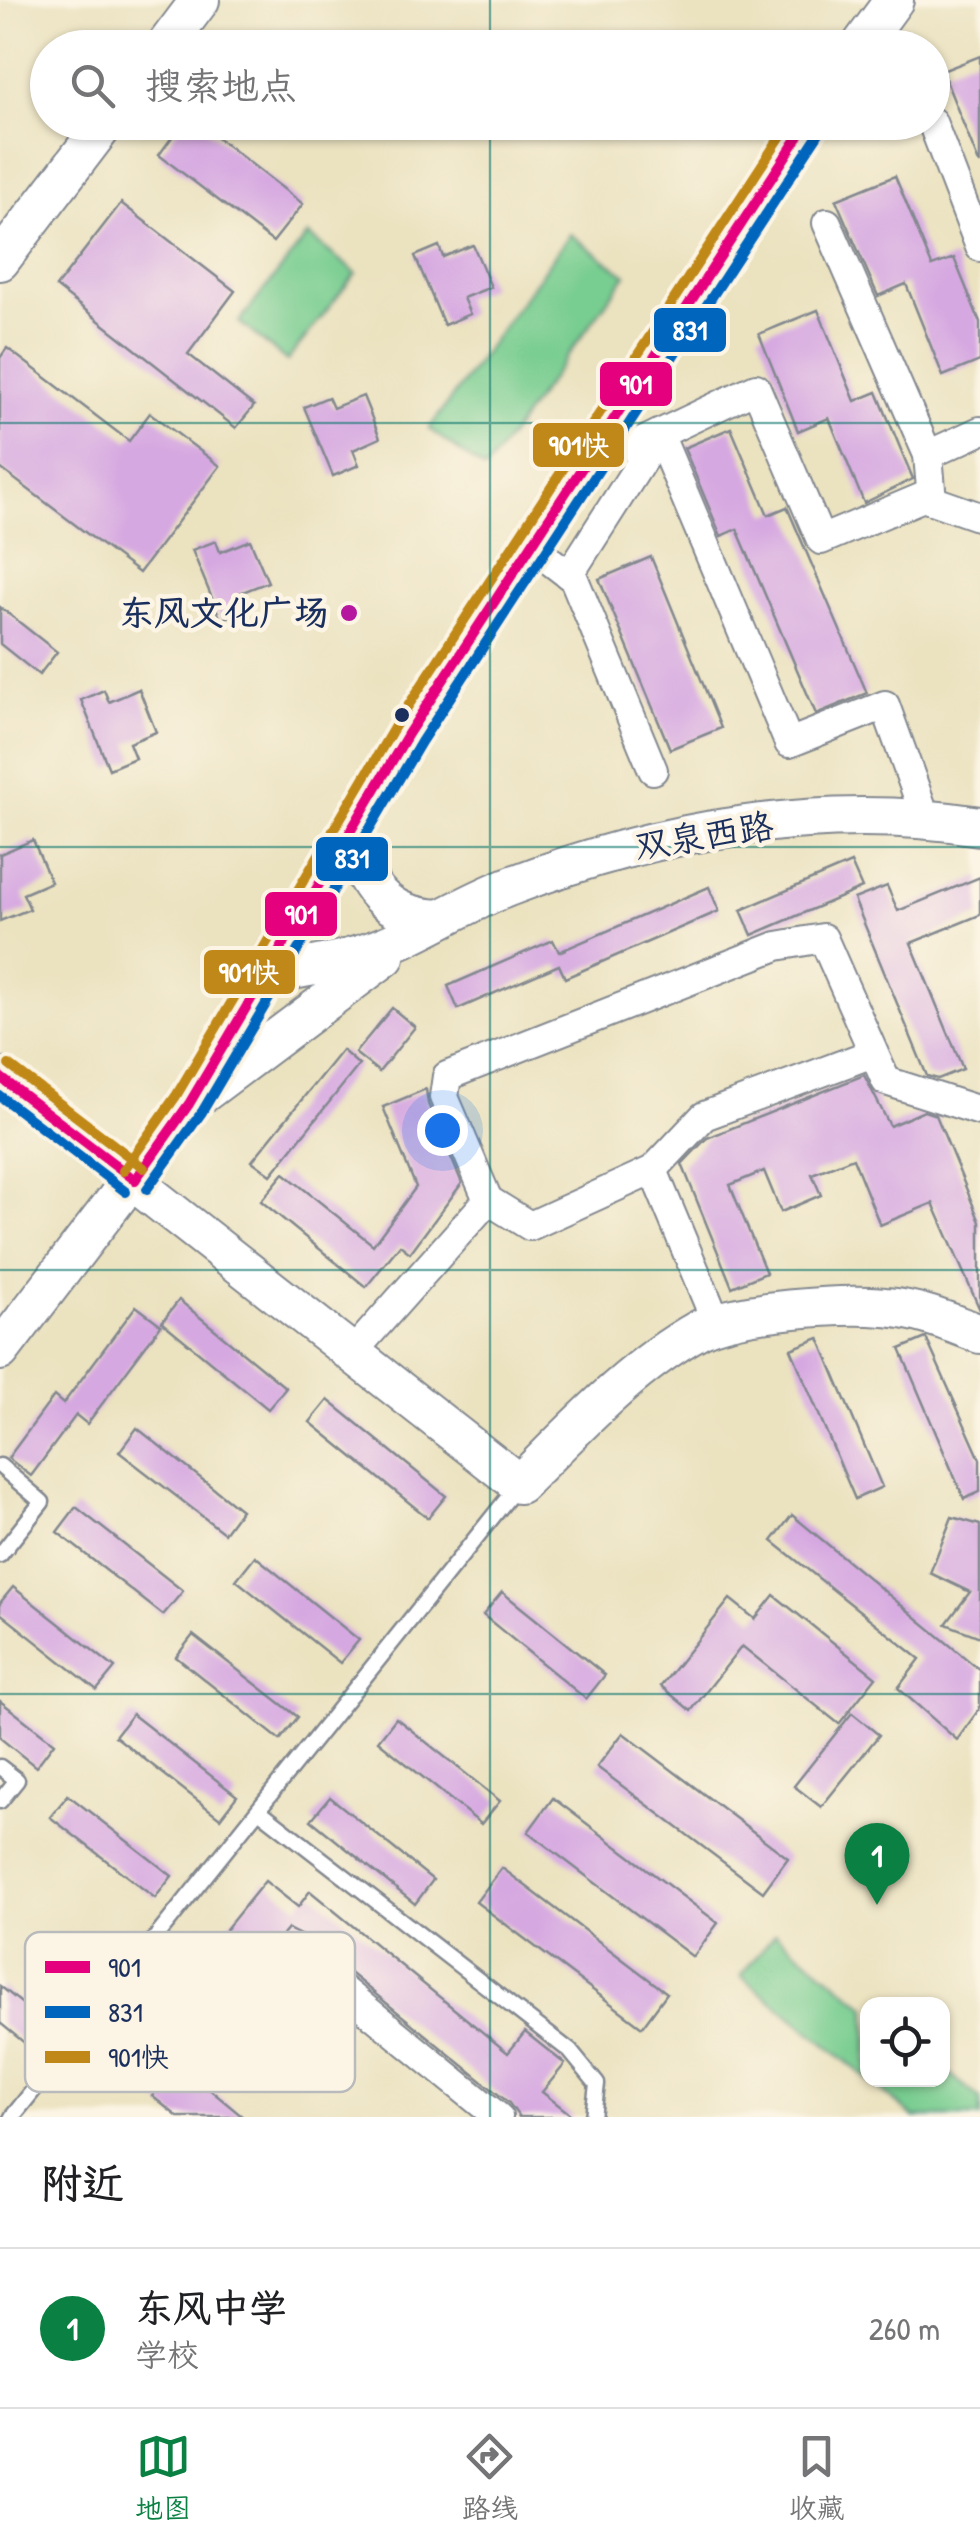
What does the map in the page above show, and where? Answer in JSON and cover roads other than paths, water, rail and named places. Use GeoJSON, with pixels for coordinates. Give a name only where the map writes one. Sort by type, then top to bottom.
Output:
{"type":"FeatureCollection","features":[{"type":"Feature","properties":{"kind":"street"},"geometry":{"type":"LineString","coordinates":[[178,30],[200,0]]}},
{"type":"Feature","properties":{"kind":"street"},"geometry":{"type":"LineString","coordinates":[[872,30],[894,0]]}},
{"type":"Feature","properties":{"kind":"street"},"geometry":{"type":"LineString","coordinates":[[0,261],[92,140]]}},
{"type":"Feature","properties":{"kind":"street"},"geometry":{"type":"LineString","coordinates":[[0,1351],[135,1180],[189,1104],[408,734],[796,140]]}},
{"type":"Feature","properties":{"kind":"street"},"geometry":{"type":"LineString","coordinates":[[939,140],[980,247]]}},
{"type":"Feature","properties":{"kind":"street"},"geometry":{"type":"LineString","coordinates":[[827,223],[928,455],[932,500]]}},
{"type":"Feature","properties":{"kind":"street"},"geometry":{"type":"LineString","coordinates":[[608,428],[632,447],[756,388],[821,540],[924,498],[980,516]]}},
{"type":"Feature","properties":{"kind":"street"},"geometry":{"type":"LineString","coordinates":[[928,455],[980,431]]}},
{"type":"Feature","properties":{"kind":"street"},"geometry":{"type":"LineString","coordinates":[[569,575],[659,434]]}},
{"type":"Feature","properties":{"kind":"street"},"geometry":{"type":"LineString","coordinates":[[659,434],[789,743],[884,704],[926,819]]}},
{"type":"Feature","properties":{"kind":"street"},"geometry":{"type":"LineString","coordinates":[[531,546],[569,575],[653,770]]}},
{"type":"Feature","properties":{"kind":"street","name":"双泉西路"},"geometry":{"type":"LineString","coordinates":[[266,975],[356,956],[505,888],[572,864],[705,830],[829,819],[926,819],[980,826]]}},
{"type":"Feature","properties":{"kind":"street"},"geometry":{"type":"LineString","coordinates":[[348,836],[364,876],[387,904],[410,917],[440,919]]}},
{"type":"Feature","properties":{"kind":"street","name":"双泉西路"},"geometry":{"type":"LineString","coordinates":[[189,1104],[440,919]]}},
{"type":"Feature","properties":{"kind":"street"},"geometry":{"type":"LineString","coordinates":[[874,1052],[704,1116],[654,1170],[530,1226],[488,1200],[444,1097],[447,1076],[777,946],[824,938],[874,1052],[886,1080],[980,1111]]}},
{"type":"Feature","properties":{"kind":"street"},"geometry":{"type":"LineString","coordinates":[[0,1077],[519,1484],[622,1383],[701,1328],[819,1308],[886,1307],[933,1316],[980,1334]]}},
{"type":"Feature","properties":{"kind":"street"},"geometry":{"type":"LineString","coordinates":[[654,1170],[718,1324]]}},
{"type":"Feature","properties":{"kind":"street"},"geometry":{"type":"LineString","coordinates":[[353,1352],[488,1200]]}},
{"type":"Feature","properties":{"kind":"street"},"geometry":{"type":"LineString","coordinates":[[355,2000],[498,2117]]}},
{"type":"Feature","properties":{"kind":"lane"},"geometry":{"type":"LineString","coordinates":[[0,1466],[42,1502],[0,1555]]}},
{"type":"Feature","properties":{"kind":"lane"},"geometry":{"type":"LineString","coordinates":[[163,1932],[519,1484]]}},
{"type":"Feature","properties":{"kind":"lane"},"geometry":{"type":"LineString","coordinates":[[0,1767],[17,1780],[0,1800]]}},
{"type":"Feature","properties":{"kind":"lane"},"geometry":{"type":"LineString","coordinates":[[260,1811],[570,2051],[597,2084],[593,2117]]}},
{"type":"Feature","properties":{"kind":"lane"},"geometry":{"type":"LineString","coordinates":[[12,2117],[32,2092]]}},
{"type":"Feature","properties":{"kind":"place","name":"东风文化广场"},"geometry":{"type":"Point","coordinates":[349,613]}},
{"type":"Feature","properties":{"kind":"place","name":"东风中学"},"geometry":{"type":"Point","coordinates":[877,1905]}}]}
